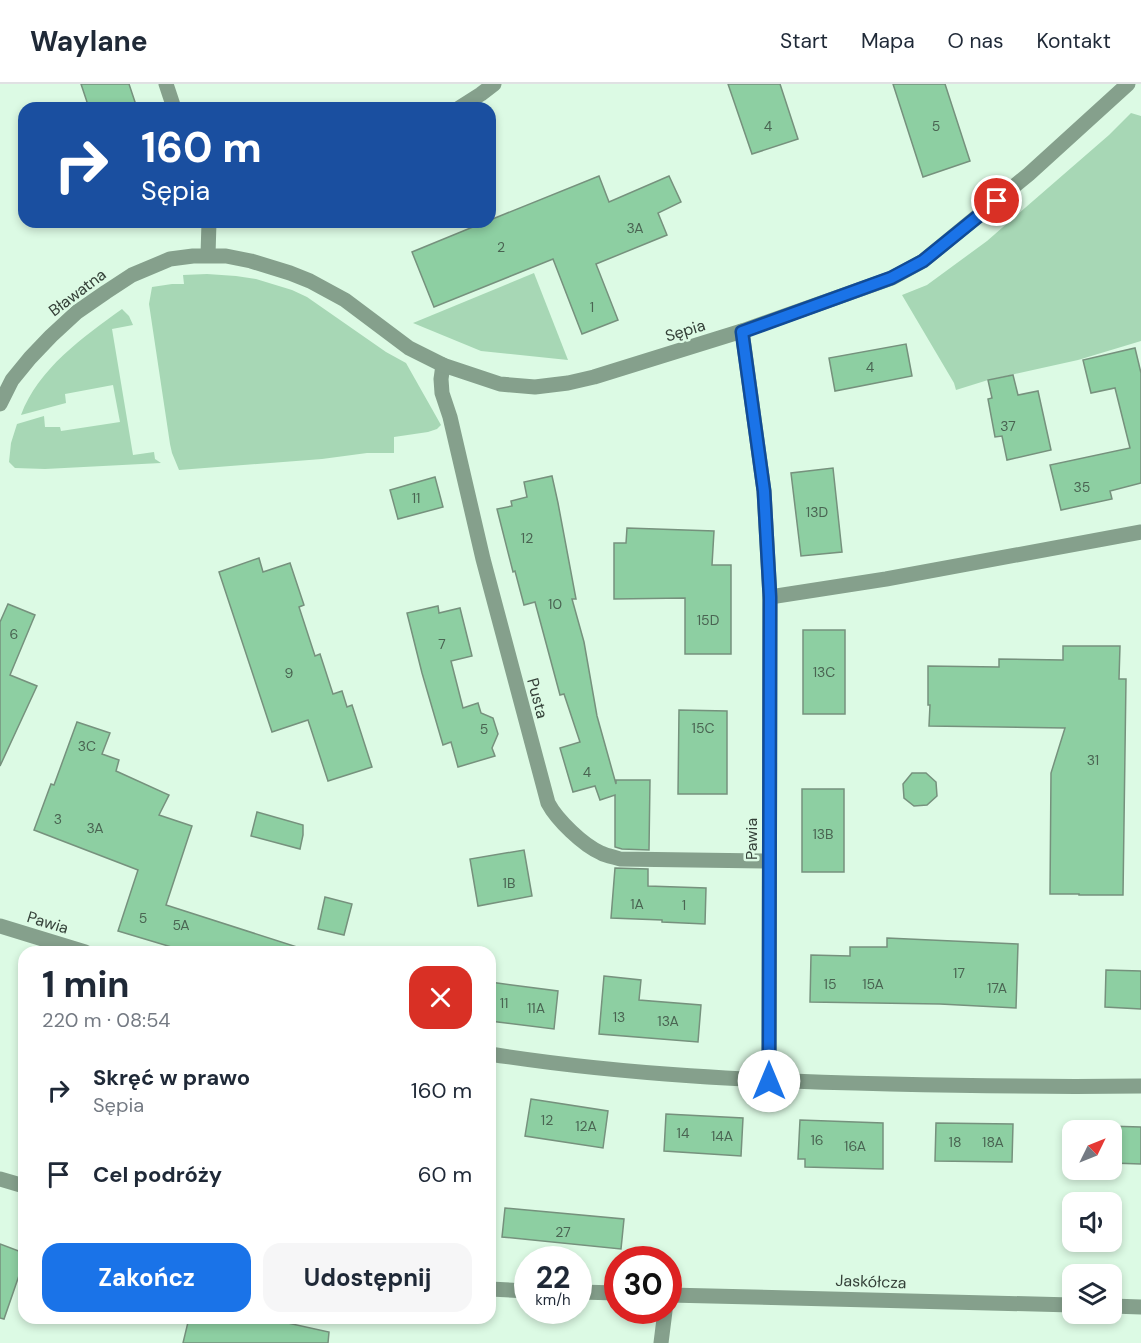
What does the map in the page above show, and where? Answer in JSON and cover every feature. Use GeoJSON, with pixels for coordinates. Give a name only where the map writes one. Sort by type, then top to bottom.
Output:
{"type":"FeatureCollection","features":[{"type":"Feature","properties":{"kind":"street"},"geometry":{"type":"LineString","coordinates":[[166,84],[172,102]]}},
{"type":"Feature","properties":{"kind":"street"},"geometry":{"type":"LineString","coordinates":[[468,102],[494,84]]}},
{"type":"Feature","properties":{"kind":"street","name":"Sępia"},"geometry":{"type":"LineString","coordinates":[[208,255],[251,261],[310,281],[345,300],[409,348],[443,365],[500,384],[535,387],[568,383],[742,332],[891,278],[923,261],[1029,174],[1128,84]]}},
{"type":"Feature","properties":{"kind":"street"},"geometry":{"type":"LineString","coordinates":[[208,255],[209,228]]}},
{"type":"Feature","properties":{"kind":"street","name":"Bławatna"},"geometry":{"type":"LineString","coordinates":[[0,404],[12,380],[30,358],[77,312],[106,291],[132,275],[170,260],[208,255]]}},
{"type":"Feature","properties":{"kind":"street","name":"Pawia"},"geometry":{"type":"LineString","coordinates":[[742,332],[764,491],[770,597],[769,1081]]}},
{"type":"Feature","properties":{"kind":"street","name":"Pusta"},"geometry":{"type":"LineString","coordinates":[[443,365],[442,393],[450,417],[486,571],[548,803],[552,810],[561,822],[578,837],[601,853],[620,859],[769,861]]}},
{"type":"Feature","properties":{"kind":"street"},"geometry":{"type":"LineString","coordinates":[[770,597],[886,579],[1141,532]]}},
{"type":"Feature","properties":{"kind":"street","name":"Pawia"},"geometry":{"type":"LineString","coordinates":[[0,926],[65,946]]}},
{"type":"Feature","properties":{"kind":"street"},"geometry":{"type":"LineString","coordinates":[[496,1055],[640,1072],[769,1081],[1055,1088],[1141,1086]]}},
{"type":"Feature","properties":{"kind":"street"},"geometry":{"type":"LineString","coordinates":[[0,1179],[18,1184]]}},
{"type":"Feature","properties":{"kind":"street"},"geometry":{"type":"LineString","coordinates":[[496,1289],[514,1290]]}},
{"type":"Feature","properties":{"kind":"street","name":"Jaskółcza"},"geometry":{"type":"LineString","coordinates":[[682,1295],[1062,1305]]}},
{"type":"Feature","properties":{"kind":"street"},"geometry":{"type":"LineString","coordinates":[[1122,1306],[1138,1307]]}},
{"type":"Feature","properties":{"kind":"street"},"geometry":{"type":"LineString","coordinates":[[661,1343],[663,1324]]}},
{"type":"Feature","properties":{"kind":"green space"},"geometry":{"type":"Polygon","coordinates":[[[1131,113],[1141,116],[1141,341],[1078,360],[988,380],[956,390],[902,295],[927,285],[987,241],[1109,135],[1131,113]]]}},
{"type":"Feature","properties":{"kind":"green space"},"geometry":{"type":"Polygon","coordinates":[[[534,273],[568,360],[481,351],[413,323],[534,273]]]}},
{"type":"Feature","properties":{"kind":"green space"},"geometry":{"type":"Polygon","coordinates":[[[207,274],[256,279],[307,297],[386,352],[406,363],[441,425],[428,432],[394,437],[394,453],[367,453],[322,459],[179,470],[170,444],[149,304],[152,287],[184,284],[183,275],[207,274]]]}},
{"type":"Feature","properties":{"kind":"green space"},"geometry":{"type":"Polygon","coordinates":[[[122,309],[129,316],[133,325],[112,329],[133,455],[154,452],[155,459],[161,463],[45,469],[15,468],[9,462],[11,443],[17,424],[44,416],[45,427],[60,427],[61,431],[120,422],[113,385],[65,394],[66,403],[21,415],[38,383],[63,355],[122,309]]]}},
{"type":"Feature","properties":{"kind":"building"},"geometry":{"type":"Polygon","coordinates":[[[81,84],[129,84],[135,102],[87,102],[81,84]]]}},
{"type":"Feature","properties":{"kind":"building"},"geometry":{"type":"Polygon","coordinates":[[[728,84],[780,84],[798,139],[752,154],[728,84]]]}},
{"type":"Feature","properties":{"kind":"building"},"geometry":{"type":"Polygon","coordinates":[[[893,84],[945,84],[970,161],[923,177],[893,84]]]}},
{"type":"Feature","properties":{"kind":"building"},"geometry":{"type":"Polygon","coordinates":[[[599,176],[609,202],[669,176],[681,202],[658,213],[667,235],[596,264],[618,320],[582,334],[553,259],[434,307],[412,252],[470,228],[496,228],[496,218],[599,176]]]}},
{"type":"Feature","properties":{"kind":"building"},"geometry":{"type":"Polygon","coordinates":[[[906,344],[912,376],[835,391],[829,358],[906,344]]]}},
{"type":"Feature","properties":{"kind":"building"},"geometry":{"type":"Polygon","coordinates":[[[1135,348],[1141,373],[1141,483],[1110,491],[1112,499],[1061,510],[1050,465],[1130,448],[1115,388],[1091,393],[1083,360],[1135,348]]]}},
{"type":"Feature","properties":{"kind":"building"},"geometry":{"type":"Polygon","coordinates":[[[1013,375],[1018,395],[1038,391],[1051,450],[1007,460],[1002,436],[995,437],[988,399],[992,398],[988,380],[1013,375]]]}},
{"type":"Feature","properties":{"kind":"building"},"geometry":{"type":"Polygon","coordinates":[[[833,468],[842,552],[801,556],[791,473],[833,468]]]}},
{"type":"Feature","properties":{"kind":"building"},"geometry":{"type":"Polygon","coordinates":[[[552,476],[576,599],[572,599],[584,642],[597,716],[616,784],[616,780],[650,780],[649,850],[615,847],[615,795],[600,800],[595,786],[573,792],[560,748],[580,742],[564,694],[560,695],[535,602],[524,605],[515,571],[513,572],[497,509],[512,506],[511,501],[527,497],[524,482],[552,476]]]}},
{"type":"Feature","properties":{"kind":"building"},"geometry":{"type":"Polygon","coordinates":[[[435,477],[443,507],[398,519],[390,490],[435,477]]]}},
{"type":"Feature","properties":{"kind":"building"},"geometry":{"type":"Polygon","coordinates":[[[627,528],[714,531],[712,565],[731,565],[731,654],[685,654],[685,598],[614,599],[614,543],[626,543],[627,528]]]}},
{"type":"Feature","properties":{"kind":"building"},"geometry":{"type":"Polygon","coordinates":[[[259,558],[263,572],[290,563],[304,605],[299,607],[315,656],[320,654],[333,694],[342,691],[347,707],[352,705],[372,767],[328,781],[308,720],[272,732],[219,572],[259,558]]]}},
{"type":"Feature","properties":{"kind":"building"},"geometry":{"type":"Polygon","coordinates":[[[8,604],[35,615],[10,675],[37,686],[0,766],[0,622],[8,604]]]}},
{"type":"Feature","properties":{"kind":"building"},"geometry":{"type":"Polygon","coordinates":[[[438,606],[439,613],[460,608],[472,656],[451,661],[463,708],[478,703],[481,713],[493,718],[498,734],[492,748],[495,756],[458,767],[451,742],[443,745],[407,613],[438,606]]]}},
{"type":"Feature","properties":{"kind":"building"},"geometry":{"type":"Polygon","coordinates":[[[803,630],[845,630],[845,714],[803,714],[803,630]]]}},
{"type":"Feature","properties":{"kind":"building"},"geometry":{"type":"Polygon","coordinates":[[[1063,646],[1120,646],[1119,679],[1126,679],[1123,895],[1050,894],[1051,773],[1065,728],[929,726],[928,666],[999,667],[999,659],[1063,660],[1063,646]]]}},
{"type":"Feature","properties":{"kind":"building"},"geometry":{"type":"Polygon","coordinates":[[[679,710],[727,711],[727,794],[678,794],[679,710]]]}},
{"type":"Feature","properties":{"kind":"building"},"geometry":{"type":"Polygon","coordinates":[[[77,722],[110,733],[102,754],[119,760],[116,771],[169,795],[159,815],[192,826],[166,905],[294,946],[168,946],[118,931],[138,870],[34,830],[51,784],[54,785],[77,722]]]}},
{"type":"Feature","properties":{"kind":"building"},"geometry":{"type":"Polygon","coordinates":[[[912,773],[926,773],[936,782],[937,796],[927,805],[914,806],[904,798],[903,784],[912,773]]]}},
{"type":"Feature","properties":{"kind":"building"},"geometry":{"type":"Polygon","coordinates":[[[802,789],[844,789],[844,872],[802,872],[802,789]]]}},
{"type":"Feature","properties":{"kind":"building"},"geometry":{"type":"Polygon","coordinates":[[[257,812],[303,825],[300,849],[251,836],[257,812]]]}},
{"type":"Feature","properties":{"kind":"building"},"geometry":{"type":"Polygon","coordinates":[[[524,850],[532,896],[478,906],[470,859],[524,850]]]}},
{"type":"Feature","properties":{"kind":"building"},"geometry":{"type":"Polygon","coordinates":[[[615,868],[648,869],[648,886],[706,888],[705,924],[611,918],[615,868]]]}},
{"type":"Feature","properties":{"kind":"building"},"geometry":{"type":"Polygon","coordinates":[[[325,897],[352,904],[344,935],[318,929],[325,897]]]}},
{"type":"Feature","properties":{"kind":"building"},"geometry":{"type":"Polygon","coordinates":[[[887,938],[1018,944],[1016,1008],[810,1002],[811,955],[850,956],[850,947],[887,947],[887,938]]]}},
{"type":"Feature","properties":{"kind":"building"},"geometry":{"type":"Polygon","coordinates":[[[1106,970],[1141,971],[1141,1009],[1105,1007],[1106,970]]]}},
{"type":"Feature","properties":{"kind":"building"},"geometry":{"type":"Polygon","coordinates":[[[604,976],[641,980],[639,1000],[701,1005],[698,1042],[599,1034],[604,976]]]}},
{"type":"Feature","properties":{"kind":"building"},"geometry":{"type":"Polygon","coordinates":[[[496,983],[558,991],[554,1029],[496,1022],[496,983]]]}},
{"type":"Feature","properties":{"kind":"building"},"geometry":{"type":"Polygon","coordinates":[[[531,1099],[608,1111],[603,1148],[525,1136],[531,1099]]]}},
{"type":"Feature","properties":{"kind":"building"},"geometry":{"type":"Polygon","coordinates":[[[666,1114],[743,1118],[741,1156],[664,1151],[666,1114]]]}},
{"type":"Feature","properties":{"kind":"building"},"geometry":{"type":"Polygon","coordinates":[[[800,1120],[883,1123],[883,1169],[805,1167],[805,1159],[798,1159],[800,1120]]]}},
{"type":"Feature","properties":{"kind":"building"},"geometry":{"type":"Polygon","coordinates":[[[936,1123],[1013,1124],[1012,1162],[935,1161],[936,1123]]]}},
{"type":"Feature","properties":{"kind":"building"},"geometry":{"type":"Polygon","coordinates":[[[1122,1126],[1141,1127],[1141,1164],[1122,1163],[1122,1126]]]}},
{"type":"Feature","properties":{"kind":"building"},"geometry":{"type":"Polygon","coordinates":[[[505,1208],[624,1219],[621,1246],[604,1247],[502,1237],[505,1208]]]}},
{"type":"Feature","properties":{"kind":"building"},"geometry":{"type":"Polygon","coordinates":[[[0,1244],[18,1251],[18,1278],[4,1319],[0,1318],[0,1244]]]}},
{"type":"Feature","properties":{"kind":"building"},"geometry":{"type":"Polygon","coordinates":[[[188,1324],[292,1324],[329,1332],[328,1343],[183,1343],[188,1324]]]}},
{"type":"Feature","properties":{"kind":"route"},"geometry":{"type":"LineString","coordinates":[[769,1081],[770,597],[764,491],[742,332],[891,278],[923,261],[997,201]]}}]}
